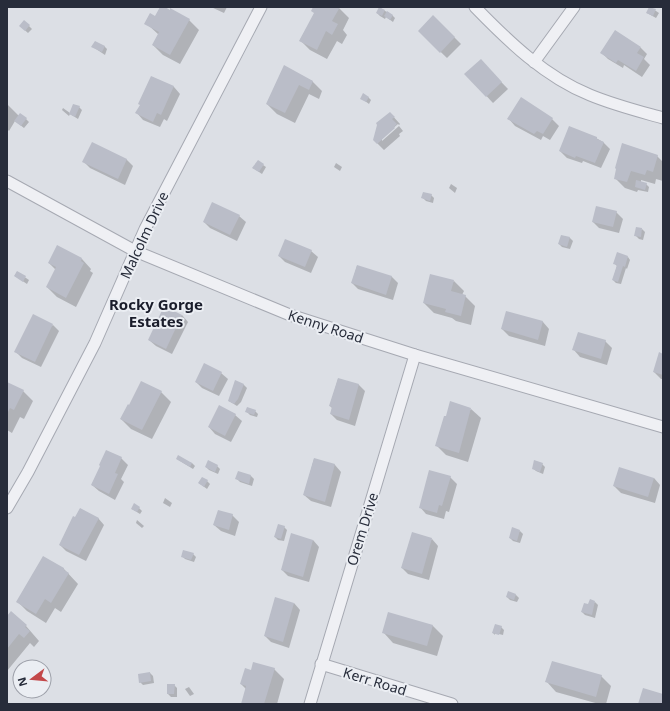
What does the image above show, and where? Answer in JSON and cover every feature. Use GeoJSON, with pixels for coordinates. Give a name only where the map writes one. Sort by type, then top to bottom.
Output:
{"type":"FeatureCollection","features":[{"type":"Feature","properties":{"kind":"street","name":"Malcolm Drive"},"geometry":{"type":"LineString","coordinates":[[7,508],[28,472],[95,343],[145,229],[176,167],[261,7]]}},
{"type":"Feature","properties":{"kind":"street"},"geometry":{"type":"LineString","coordinates":[[475,7],[504,37],[534,62],[562,81],[589,95],[628,109],[663,118]]}},
{"type":"Feature","properties":{"kind":"street"},"geometry":{"type":"LineString","coordinates":[[534,62],[574,7]]}},
{"type":"Feature","properties":{"kind":"street","name":"Kenny Road"},"geometry":{"type":"LineString","coordinates":[[7,181],[136,251],[290,315],[415,355],[663,427]]}},
{"type":"Feature","properties":{"kind":"street","name":"Orem Drive"},"geometry":{"type":"LineString","coordinates":[[310,704],[415,355]]}},
{"type":"Feature","properties":{"kind":"street","name":"Kerr Road"},"geometry":{"type":"LineString","coordinates":[[321,664],[452,704]]}},
{"type":"Feature","properties":{"kind":"building"},"geometry":{"type":"Polygon","coordinates":[[[160,7],[165,7],[170,10],[170,8],[190,19],[170,55],[152,45],[159,32],[144,24],[150,13],[155,16],[160,7]]]}},
{"type":"Feature","properties":{"kind":"building"},"geometry":{"type":"Polygon","coordinates":[[[313,7],[340,7],[332,21],[338,24],[332,35],[326,31],[317,50],[299,41],[314,13],[311,11],[313,7]]]}},
{"type":"Feature","properties":{"kind":"building"},"geometry":{"type":"Polygon","coordinates":[[[379,7],[385,10],[382,16],[376,13],[379,7]]]}},
{"type":"Feature","properties":{"kind":"building"},"geometry":{"type":"Polygon","coordinates":[[[649,7],[656,9],[653,16],[646,13],[649,7]]]}},
{"type":"Feature","properties":{"kind":"building"},"geometry":{"type":"Polygon","coordinates":[[[387,11],[393,15],[390,20],[384,16],[387,11]]]}},
{"type":"Feature","properties":{"kind":"building"},"geometry":{"type":"Polygon","coordinates":[[[433,15],[455,37],[440,53],[418,31],[433,15]]]}},
{"type":"Feature","properties":{"kind":"building"},"geometry":{"type":"Polygon","coordinates":[[[24,20],[30,25],[25,31],[19,26],[24,20]]]}},
{"type":"Feature","properties":{"kind":"building"},"geometry":{"type":"Polygon","coordinates":[[[615,30],[641,47],[637,53],[644,57],[636,71],[618,60],[616,63],[600,53],[615,30]]]}},
{"type":"Feature","properties":{"kind":"building"},"geometry":{"type":"Polygon","coordinates":[[[95,41],[105,46],[102,52],[91,47],[95,41]]]}},
{"type":"Feature","properties":{"kind":"building"},"geometry":{"type":"Polygon","coordinates":[[[481,59],[502,82],[486,97],[464,74],[481,59]]]}},
{"type":"Feature","properties":{"kind":"building"},"geometry":{"type":"Polygon","coordinates":[[[284,65],[313,81],[309,90],[299,85],[285,113],[266,104],[284,65]]]}},
{"type":"Feature","properties":{"kind":"building"},"geometry":{"type":"Polygon","coordinates":[[[151,76],[174,86],[161,115],[157,113],[153,122],[135,113],[140,105],[138,104],[151,76]]]}},
{"type":"Feature","properties":{"kind":"building"},"geometry":{"type":"Polygon","coordinates":[[[363,93],[369,97],[366,102],[360,99],[363,93]]]}},
{"type":"Feature","properties":{"kind":"building"},"geometry":{"type":"Polygon","coordinates":[[[521,97],[553,118],[543,134],[537,131],[534,134],[507,119],[521,97]]]}},
{"type":"Feature","properties":{"kind":"building"},"geometry":{"type":"Polygon","coordinates":[[[73,104],[80,106],[75,117],[69,114],[73,104]]]}},
{"type":"Feature","properties":{"kind":"building"},"geometry":{"type":"Polygon","coordinates":[[[390,112],[395,117],[392,119],[397,124],[394,127],[395,128],[377,144],[373,140],[377,125],[376,123],[390,112]]]}},
{"type":"Feature","properties":{"kind":"building"},"geometry":{"type":"Polygon","coordinates":[[[20,113],[27,118],[21,126],[14,121],[20,113]]]}},
{"type":"Feature","properties":{"kind":"building"},"geometry":{"type":"Polygon","coordinates":[[[569,126],[597,137],[597,139],[604,142],[595,163],[576,156],[575,158],[559,151],[569,126]]]}},
{"type":"Feature","properties":{"kind":"building"},"geometry":{"type":"Polygon","coordinates":[[[92,142],[127,159],[118,179],[82,162],[92,142]]]}},
{"type":"Feature","properties":{"kind":"building"},"geometry":{"type":"Polygon","coordinates":[[[622,143],[658,155],[653,172],[647,170],[645,175],[631,171],[627,182],[614,179],[615,168],[622,143]]]}},
{"type":"Feature","properties":{"kind":"building"},"geometry":{"type":"Polygon","coordinates":[[[258,160],[264,164],[259,172],[252,168],[258,160]]]}},
{"type":"Feature","properties":{"kind":"building"},"geometry":{"type":"Polygon","coordinates":[[[636,180],[647,183],[645,190],[635,187],[636,180]]]}},
{"type":"Feature","properties":{"kind":"building"},"geometry":{"type":"Polygon","coordinates":[[[423,192],[432,194],[430,201],[421,198],[423,192]]]}},
{"type":"Feature","properties":{"kind":"building"},"geometry":{"type":"Polygon","coordinates":[[[212,202],[240,215],[230,235],[203,222],[212,202]]]}},
{"type":"Feature","properties":{"kind":"building"},"geometry":{"type":"Polygon","coordinates":[[[596,206],[617,211],[613,227],[592,222],[596,206]]]}},
{"type":"Feature","properties":{"kind":"building"},"geometry":{"type":"Polygon","coordinates":[[[636,227],[642,228],[641,237],[634,236],[636,227]]]}},
{"type":"Feature","properties":{"kind":"building"},"geometry":{"type":"Polygon","coordinates":[[[561,235],[570,237],[567,247],[558,244],[561,235]]]}},
{"type":"Feature","properties":{"kind":"building"},"geometry":{"type":"Polygon","coordinates":[[[285,239],[312,250],[305,267],[278,256],[285,239]]]}},
{"type":"Feature","properties":{"kind":"building"},"geometry":{"type":"Polygon","coordinates":[[[57,245],[82,258],[81,261],[84,263],[66,298],[46,287],[56,267],[48,263],[57,245]]]}},
{"type":"Feature","properties":{"kind":"building"},"geometry":{"type":"Polygon","coordinates":[[[617,252],[628,256],[618,282],[612,280],[617,265],[613,264],[617,252]]]}},
{"type":"Feature","properties":{"kind":"building"},"geometry":{"type":"Polygon","coordinates":[[[357,265],[392,276],[386,295],[351,283],[357,265]]]}},
{"type":"Feature","properties":{"kind":"building"},"geometry":{"type":"Polygon","coordinates":[[[17,271],[26,276],[23,282],[14,276],[17,271]]]}},
{"type":"Feature","properties":{"kind":"building"},"geometry":{"type":"Polygon","coordinates":[[[430,274],[454,280],[451,291],[466,295],[461,316],[445,312],[446,309],[423,303],[430,274]]]}},
{"type":"Feature","properties":{"kind":"building"},"geometry":{"type":"Polygon","coordinates":[[[164,306],[182,315],[166,349],[148,340],[164,306]]]}},
{"type":"Feature","properties":{"kind":"building"},"geometry":{"type":"Polygon","coordinates":[[[506,311],[543,321],[538,340],[501,329],[506,311]]]}},
{"type":"Feature","properties":{"kind":"building"},"geometry":{"type":"Polygon","coordinates":[[[33,314],[53,324],[35,362],[14,352],[33,314]]]}},
{"type":"Feature","properties":{"kind":"building"},"geometry":{"type":"Polygon","coordinates":[[[578,332],[606,340],[601,359],[572,350],[578,332]]]}},
{"type":"Feature","properties":{"kind":"building"},"geometry":{"type":"Polygon","coordinates":[[[659,352],[663,354],[663,375],[653,372],[659,352]]]}},
{"type":"Feature","properties":{"kind":"building"},"geometry":{"type":"Polygon","coordinates":[[[204,363],[222,372],[213,391],[195,382],[204,363]]]}},
{"type":"Feature","properties":{"kind":"building"},"geometry":{"type":"Polygon","coordinates":[[[338,378],[359,384],[349,420],[330,414],[332,407],[329,406],[338,378]]]}},
{"type":"Feature","properties":{"kind":"building"},"geometry":{"type":"Polygon","coordinates":[[[235,380],[244,384],[238,399],[234,404],[228,401],[235,380]]]}},
{"type":"Feature","properties":{"kind":"building"},"geometry":{"type":"Polygon","coordinates":[[[141,381],[162,391],[142,430],[120,419],[141,381]]]}},
{"type":"Feature","properties":{"kind":"building"},"geometry":{"type":"Polygon","coordinates":[[[7,382],[24,390],[14,410],[10,408],[7,414],[7,382]]]}},
{"type":"Feature","properties":{"kind":"building"},"geometry":{"type":"Polygon","coordinates":[[[450,401],[471,408],[459,453],[435,446],[450,401]]]}},
{"type":"Feature","properties":{"kind":"building"},"geometry":{"type":"Polygon","coordinates":[[[219,405],[236,414],[225,436],[208,427],[219,405]]]}},
{"type":"Feature","properties":{"kind":"building"},"geometry":{"type":"Polygon","coordinates":[[[247,407],[256,410],[254,415],[245,412],[247,407]]]}},
{"type":"Feature","properties":{"kind":"building"},"geometry":{"type":"Polygon","coordinates":[[[106,450],[122,457],[115,473],[118,474],[109,494],[91,485],[106,450]]]}},
{"type":"Feature","properties":{"kind":"building"},"geometry":{"type":"Polygon","coordinates":[[[178,455],[192,463],[190,467],[176,459],[178,455]]]}},
{"type":"Feature","properties":{"kind":"building"},"geometry":{"type":"Polygon","coordinates":[[[314,458],[335,464],[325,502],[303,495],[314,458]]]}},
{"type":"Feature","properties":{"kind":"building"},"geometry":{"type":"Polygon","coordinates":[[[208,460],[218,465],[215,472],[205,467],[208,460]]]}},
{"type":"Feature","properties":{"kind":"building"},"geometry":{"type":"Polygon","coordinates":[[[534,460],[543,463],[540,472],[532,469],[534,460]]]}},
{"type":"Feature","properties":{"kind":"building"},"geometry":{"type":"Polygon","coordinates":[[[619,467],[654,478],[648,497],[613,486],[619,467]]]}},
{"type":"Feature","properties":{"kind":"building"},"geometry":{"type":"Polygon","coordinates":[[[429,470],[451,476],[442,506],[439,505],[437,513],[419,508],[429,470]]]}},
{"type":"Feature","properties":{"kind":"building"},"geometry":{"type":"Polygon","coordinates":[[[238,471],[251,475],[249,484],[235,479],[238,471]]]}},
{"type":"Feature","properties":{"kind":"building"},"geometry":{"type":"Polygon","coordinates":[[[202,477],[208,480],[204,487],[198,483],[202,477]]]}},
{"type":"Feature","properties":{"kind":"building"},"geometry":{"type":"Polygon","coordinates":[[[134,503],[140,507],[137,512],[131,509],[134,503]]]}},
{"type":"Feature","properties":{"kind":"building"},"geometry":{"type":"Polygon","coordinates":[[[80,508],[99,518],[79,555],[59,545],[73,516],[75,517],[80,508]]]}},
{"type":"Feature","properties":{"kind":"building"},"geometry":{"type":"Polygon","coordinates":[[[218,510],[233,514],[229,530],[213,525],[218,510]]]}},
{"type":"Feature","properties":{"kind":"building"},"geometry":{"type":"Polygon","coordinates":[[[278,524],[285,526],[281,539],[274,537],[278,524]]]}},
{"type":"Feature","properties":{"kind":"building"},"geometry":{"type":"Polygon","coordinates":[[[512,527],[520,530],[517,541],[509,538],[512,527]]]}},
{"type":"Feature","properties":{"kind":"building"},"geometry":{"type":"Polygon","coordinates":[[[412,532],[432,538],[422,574],[401,568],[412,532]]]}},
{"type":"Feature","properties":{"kind":"building"},"geometry":{"type":"Polygon","coordinates":[[[291,533],[313,540],[303,577],[281,570],[291,533]]]}},
{"type":"Feature","properties":{"kind":"building"},"geometry":{"type":"Polygon","coordinates":[[[183,550],[194,553],[191,560],[181,557],[183,550]]]}},
{"type":"Feature","properties":{"kind":"building"},"geometry":{"type":"Polygon","coordinates":[[[43,556],[64,568],[64,570],[69,573],[51,603],[45,599],[36,614],[16,602],[43,556]]]}},
{"type":"Feature","properties":{"kind":"building"},"geometry":{"type":"Polygon","coordinates":[[[508,591],[516,594],[514,600],[506,597],[508,591]]]}},
{"type":"Feature","properties":{"kind":"building"},"geometry":{"type":"Polygon","coordinates":[[[275,597],[294,603],[283,642],[264,636],[275,597]]]}},
{"type":"Feature","properties":{"kind":"building"},"geometry":{"type":"Polygon","coordinates":[[[590,599],[595,601],[592,615],[581,612],[584,603],[588,604],[590,599]]]}},
{"type":"Feature","properties":{"kind":"building"},"geometry":{"type":"Polygon","coordinates":[[[11,611],[27,625],[25,627],[30,631],[24,638],[19,634],[7,649],[7,616],[11,611]]]}},
{"type":"Feature","properties":{"kind":"building"},"geometry":{"type":"Polygon","coordinates":[[[388,612],[433,625],[427,646],[382,633],[388,612]]]}},
{"type":"Feature","properties":{"kind":"building"},"geometry":{"type":"Polygon","coordinates":[[[495,624],[502,626],[499,635],[492,633],[495,624]]]}},
{"type":"Feature","properties":{"kind":"building"},"geometry":{"type":"Polygon","coordinates":[[[552,661],[602,675],[596,697],[545,682],[552,661]]]}},
{"type":"Feature","properties":{"kind":"building"},"geometry":{"type":"Polygon","coordinates":[[[253,662],[275,668],[264,704],[241,704],[246,686],[240,684],[245,668],[251,670],[253,662]]]}},
{"type":"Feature","properties":{"kind":"building"},"geometry":{"type":"Polygon","coordinates":[[[150,672],[151,681],[139,683],[138,674],[150,672]]]}},
{"type":"Feature","properties":{"kind":"building"},"geometry":{"type":"Polygon","coordinates":[[[167,684],[175,684],[174,694],[167,694],[167,684]]]}},
{"type":"Feature","properties":{"kind":"building"},"geometry":{"type":"Polygon","coordinates":[[[643,688],[663,694],[663,704],[638,704],[643,688]]]}},
{"type":"Feature","properties":{"kind":"district","name":"Rocky Gorge Estates"},"geometry":{"type":"Point","coordinates":[156,312]}}]}
